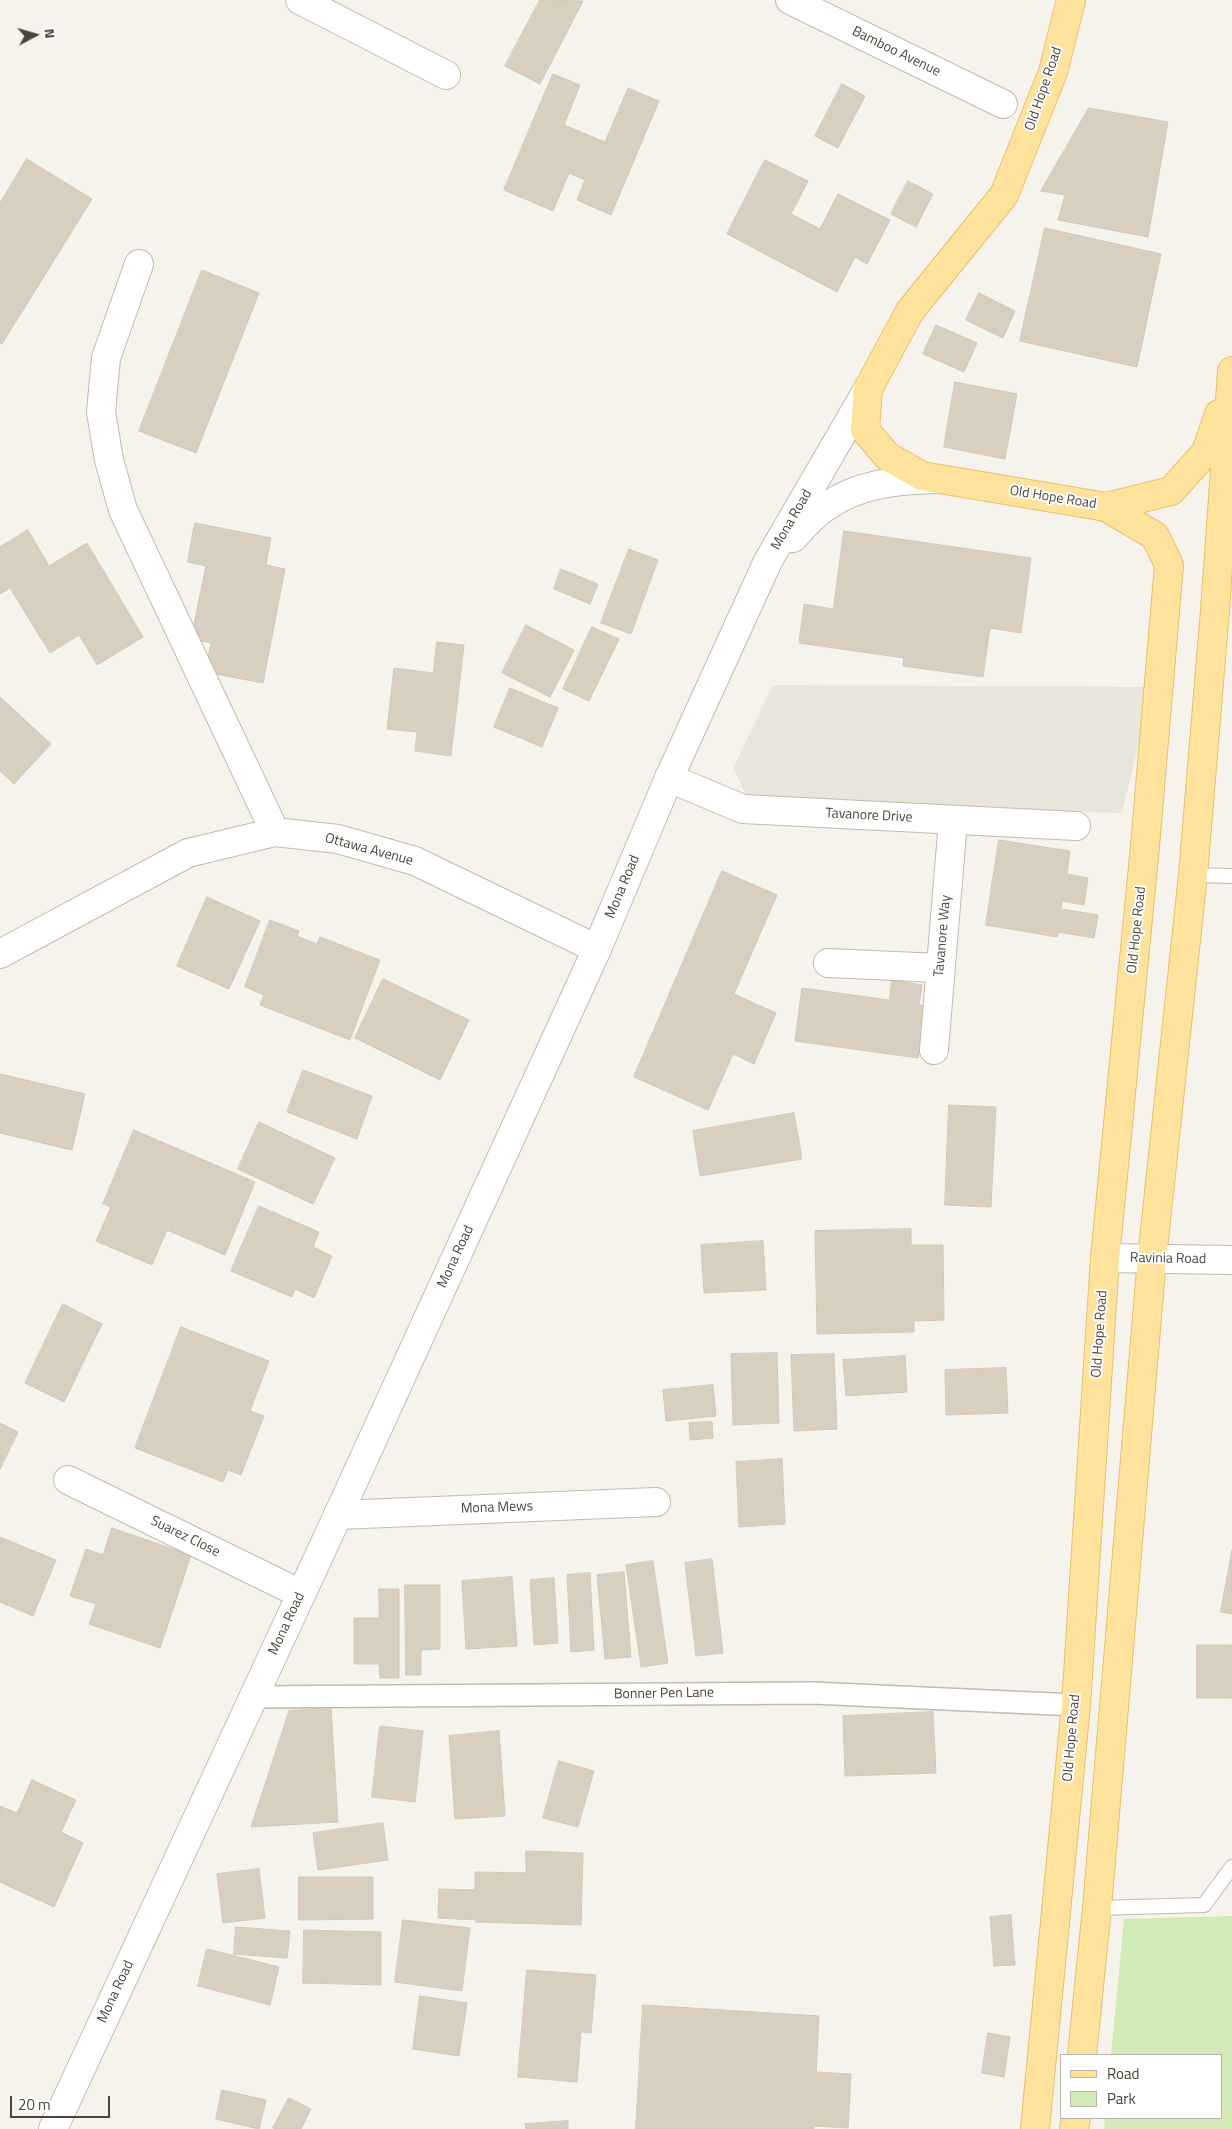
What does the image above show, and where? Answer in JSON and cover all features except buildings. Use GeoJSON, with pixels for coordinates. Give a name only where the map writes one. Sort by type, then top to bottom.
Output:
{"type":"FeatureCollection","features":[{"type":"Feature","properties":{"kind":"main road","name":"Old Hope Road"},"geometry":{"type":"LineString","coordinates":[[1035,2129],[1076,1706],[1105,1258],[1170,565],[1155,536],[1106,507],[936,478],[912,472],[887,456],[865,430],[868,389],[910,311],[1004,195],[1053,72],[1071,0]]}},
{"type":"Feature","properties":{"kind":"main road"},"geometry":{"type":"LineString","coordinates":[[1082,2054],[1097,1908],[1152,1258],[1193,875],[1232,371]]}},
{"type":"Feature","properties":{"kind":"main road"},"geometry":{"type":"LineString","coordinates":[[1106,507],[1171,491],[1206,452],[1232,375]]}},
{"type":"Feature","properties":{"kind":"street"},"geometry":{"type":"LineString","coordinates":[[300,0],[446,75]]}},
{"type":"Feature","properties":{"kind":"street","name":"Bamboo Avenue"},"geometry":{"type":"LineString","coordinates":[[790,0],[1003,104]]}},
{"type":"Feature","properties":{"kind":"street"},"geometry":{"type":"LineString","coordinates":[[139,264],[106,358],[101,412],[109,460],[123,510],[275,832]]}},
{"type":"Feature","properties":{"kind":"street","name":"Mona Road"},"geometry":{"type":"LineString","coordinates":[[53,2129],[338,1515],[597,949],[669,778],[768,561],[868,389]]}},
{"type":"Feature","properties":{"kind":"street"},"geometry":{"type":"LineString","coordinates":[[768,561],[823,508],[864,487],[936,478]]}},
{"type":"Feature","properties":{"kind":"street","name":"Tavanore Drive"},"geometry":{"type":"LineString","coordinates":[[669,778],[743,809],[1076,826]]}},
{"type":"Feature","properties":{"kind":"street","name":"Tavanore Way"},"geometry":{"type":"LineString","coordinates":[[934,1050],[953,821]]}},
{"type":"Feature","properties":{"kind":"street","name":"Ottawa Avenue"},"geometry":{"type":"LineString","coordinates":[[0,954],[188,853],[275,832],[338,839],[415,862],[597,949]]}},
{"type":"Feature","properties":{"kind":"street"},"geometry":{"type":"LineString","coordinates":[[828,964],[940,968]]}},
{"type":"Feature","properties":{"kind":"street","name":"Ravinia Road"},"geometry":{"type":"LineString","coordinates":[[1105,1258],[1232,1260]]}},
{"type":"Feature","properties":{"kind":"street","name":"Suarez Close"},"geometry":{"type":"LineString","coordinates":[[68,1480],[301,1594]]}},
{"type":"Feature","properties":{"kind":"street","name":"Mona Mews"},"geometry":{"type":"LineString","coordinates":[[338,1515],[656,1502]]}},
{"type":"Feature","properties":{"kind":"street","name":"Bonner Pen Lane"},"geometry":{"type":"LineString","coordinates":[[252,1698],[812,1692],[1076,1706]]}},
{"type":"Feature","properties":{"kind":"lane"},"geometry":{"type":"LineString","coordinates":[[1193,875],[1232,876]]}},
{"type":"Feature","properties":{"kind":"lane"},"geometry":{"type":"LineString","coordinates":[[1097,1908],[1204,1905],[1232,1868]]}},
{"type":"Feature","properties":{"kind":"shaded area"},"geometry":{"type":"Polygon","coordinates":[[[773,685],[1152,687],[1122,813],[751,805],[733,768],[773,685]]]}},
{"type":"Feature","properties":{"kind":"green space"},"geometry":{"type":"Polygon","coordinates":[[[1232,1916],[1232,2129],[1104,2129],[1105,2119],[1222,2119],[1222,2054],[1111,2054],[1124,1919],[1232,1916]]]}}]}
